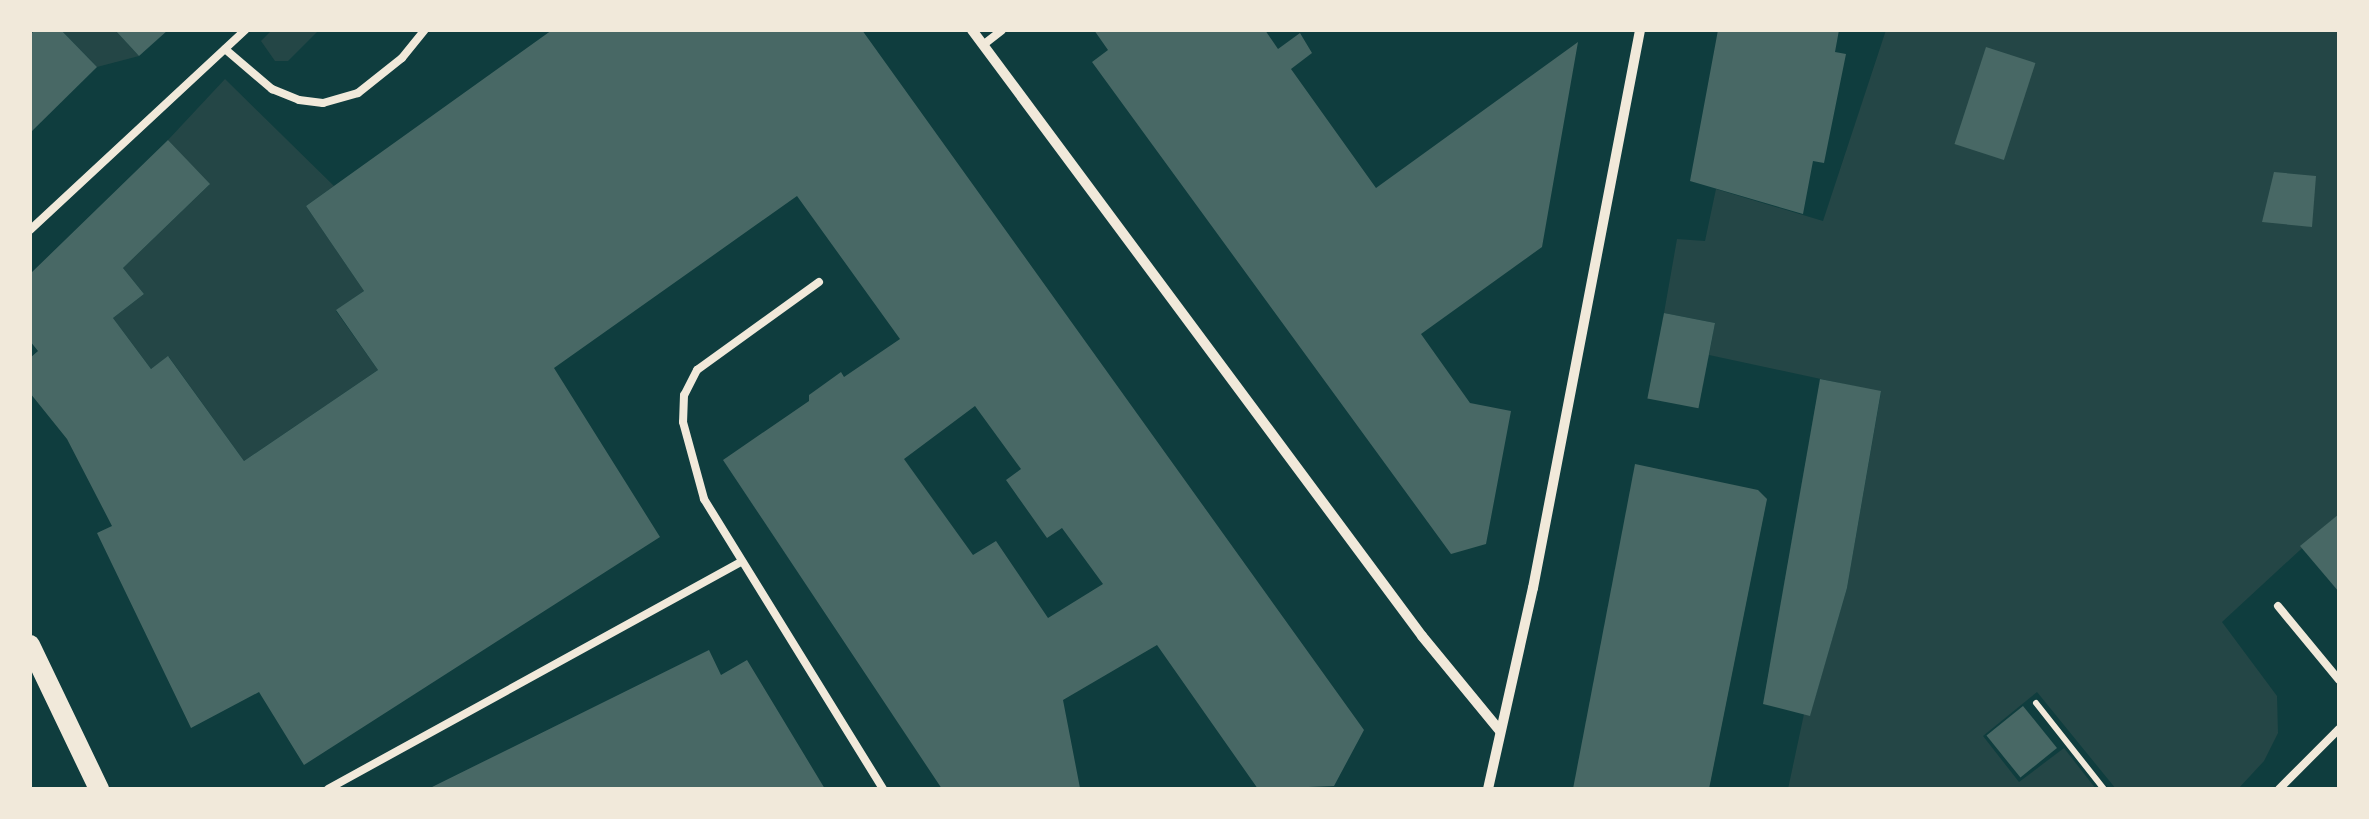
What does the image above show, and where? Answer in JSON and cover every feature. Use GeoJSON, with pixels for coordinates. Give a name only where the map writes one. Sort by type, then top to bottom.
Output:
{"type":"FeatureCollection","features":[{"type":"Feature","properties":{"kind":"main road"},"geometry":{"type":"LineString","coordinates":[[30,644],[100,789]]}},
{"type":"Feature","properties":{"kind":"street"},"geometry":{"type":"LineString","coordinates":[[972,30],[1410,621],[1500,732]]}},
{"type":"Feature","properties":{"kind":"street"},"geometry":{"type":"LineString","coordinates":[[1488,789],[1534,588],[1640,30]]}},
{"type":"Feature","properties":{"kind":"lane"},"geometry":{"type":"LineString","coordinates":[[30,230],[245,30]]}},
{"type":"Feature","properties":{"kind":"lane"},"geometry":{"type":"LineString","coordinates":[[225,49],[272,89],[299,100],[323,103],[358,92],[402,58],[425,30]]}},
{"type":"Feature","properties":{"kind":"lane"},"geometry":{"type":"LineString","coordinates":[[983,45],[1002,30]]}},
{"type":"Feature","properties":{"kind":"lane"},"geometry":{"type":"LineString","coordinates":[[819,282],[697,370],[684,395],[683,422],[698,482],[740,563],[883,789]]}},
{"type":"Feature","properties":{"kind":"lane"},"geometry":{"type":"LineString","coordinates":[[328,789],[740,563]]}},
{"type":"Feature","properties":{"kind":"lane"},"geometry":{"type":"LineString","coordinates":[[2278,606],[2339,680]]}},
{"type":"Feature","properties":{"kind":"lane"},"geometry":{"type":"LineString","coordinates":[[2279,789],[2339,729]]}},
{"type":"Feature","properties":{"kind":"path"},"geometry":{"type":"LineString","coordinates":[[2036,703],[2104,789]]}},
{"type":"Feature","properties":{"kind":"shaded area"},"geometry":{"type":"Polygon","coordinates":[[[61,30],[115,30],[139,56],[97,67],[61,30]]]}},
{"type":"Feature","properties":{"kind":"shaded area"},"geometry":{"type":"Polygon","coordinates":[[[272,30],[319,30],[288,61],[275,61],[261,41],[272,30]]]}},
{"type":"Feature","properties":{"kind":"shaded area"},"geometry":{"type":"Polygon","coordinates":[[[1886,30],[2339,30],[2339,514],[2222,622],[2277,696],[2278,733],[2264,761],[2238,789],[2116,789],[2037,692],[1983,736],[2019,782],[2064,748],[2096,789],[1788,789],[1804,714],[1810,715],[1847,588],[1881,392],[1709,355],[1715,323],[1664,313],[1677,239],[1705,241],[1716,189],[1823,221],[1886,30]]]}},
{"type":"Feature","properties":{"kind":"shaded area"},"geometry":{"type":"Polygon","coordinates":[[[225,79],[334,186],[306,206],[364,291],[336,311],[378,370],[244,461],[169,357],[151,369],[113,318],[144,294],[123,268],[209,185],[168,140],[225,79]]]}},
{"type":"Feature","properties":{"kind":"building"},"geometry":{"type":"Polygon","coordinates":[[[35,30],[61,30],[97,67],[30,133],[30,35],[35,30]]]}},
{"type":"Feature","properties":{"kind":"building"},"geometry":{"type":"Polygon","coordinates":[[[115,30],[168,30],[139,56],[115,30]]]}},
{"type":"Feature","properties":{"kind":"building"},"geometry":{"type":"Polygon","coordinates":[[[552,30],[862,30],[1364,730],[1334,786],[1258,789],[1157,645],[1063,700],[1080,788],[942,789],[723,460],[809,401],[809,395],[841,372],[844,377],[900,339],[797,196],[554,368],[660,537],[304,765],[259,692],[191,728],[97,533],[112,526],[67,439],[30,393],[30,358],[38,351],[30,341],[30,274],[168,140],[210,184],[123,268],[144,294],[113,318],[151,369],[168,356],[244,461],[378,370],[336,310],[364,291],[306,206],[552,30]],[[975,406],[904,459],[973,555],[996,541],[1048,618],[1103,584],[1062,528],[1047,538],[1006,480],[1021,469],[975,406]]]}},
{"type":"Feature","properties":{"kind":"building"},"geometry":{"type":"Polygon","coordinates":[[[1094,30],[1265,30],[1278,49],[1300,33],[1312,53],[1291,69],[1376,188],[1578,42],[1542,247],[1421,334],[1470,403],[1511,411],[1486,544],[1451,554],[1092,62],[1108,50],[1094,30]]]}},
{"type":"Feature","properties":{"kind":"building"},"geometry":{"type":"Polygon","coordinates":[[[1718,30],[1839,30],[1835,52],[1846,54],[1824,163],[1813,161],[1803,214],[1690,181],[1718,30]]]}},
{"type":"Feature","properties":{"kind":"building"},"geometry":{"type":"Polygon","coordinates":[[[1986,47],[2035,63],[2004,160],[1954,144],[1986,47]]]}},
{"type":"Feature","properties":{"kind":"building"},"geometry":{"type":"Polygon","coordinates":[[[2274,172],[2316,176],[2312,227],[2262,222],[2274,172]]]}},
{"type":"Feature","properties":{"kind":"building"},"geometry":{"type":"Polygon","coordinates":[[[1664,313],[1715,323],[1698,408],[1647,398],[1664,313]]]}},
{"type":"Feature","properties":{"kind":"building"},"geometry":{"type":"Polygon","coordinates":[[[1820,379],[1881,391],[1847,588],[1810,716],[1763,704],[1820,379]]]}},
{"type":"Feature","properties":{"kind":"building"},"geometry":{"type":"Polygon","coordinates":[[[1635,464],[1758,490],[1767,499],[1709,789],[1573,789],[1635,464]]]}},
{"type":"Feature","properties":{"kind":"building"},"geometry":{"type":"Polygon","coordinates":[[[2339,514],[2339,592],[2300,546],[2339,514]]]}},
{"type":"Feature","properties":{"kind":"building"},"geometry":{"type":"Polygon","coordinates":[[[709,650],[721,675],[747,660],[825,789],[428,789],[709,650]]]}},
{"type":"Feature","properties":{"kind":"building"},"geometry":{"type":"Polygon","coordinates":[[[2023,706],[2057,748],[2020,778],[1986,736],[2023,706]]]}}]}
